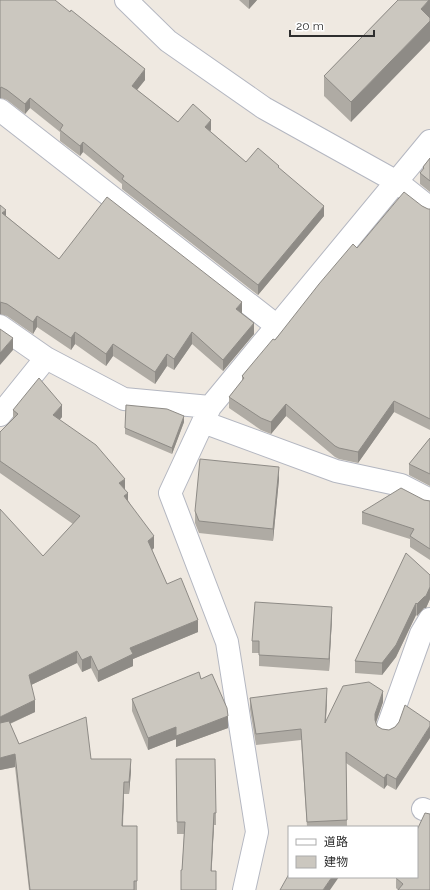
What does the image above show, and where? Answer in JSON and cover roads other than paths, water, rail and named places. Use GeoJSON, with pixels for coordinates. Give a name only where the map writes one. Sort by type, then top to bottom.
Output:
{"type":"FeatureCollection","features":[{"type":"Feature","properties":{"kind":"street"},"geometry":{"type":"LineString","coordinates":[[126,0],[168,41],[264,108],[397,182],[430,208]]}},
{"type":"Feature","properties":{"kind":"street"},"geometry":{"type":"LineString","coordinates":[[0,110],[277,326]]}},
{"type":"Feature","properties":{"kind":"street"},"geometry":{"type":"LineString","coordinates":[[244,890],[257,832],[227,642],[170,493],[206,414],[430,141]]}},
{"type":"Feature","properties":{"kind":"street"},"geometry":{"type":"LineString","coordinates":[[0,326],[46,358],[124,399],[206,414],[336,472],[401,485],[430,500]]}},
{"type":"Feature","properties":{"kind":"street"},"geometry":{"type":"LineString","coordinates":[[0,415],[46,358]]}},
{"type":"Feature","properties":{"kind":"street"},"geometry":{"type":"LineString","coordinates":[[387,729],[421,634],[430,619]]}}]}
